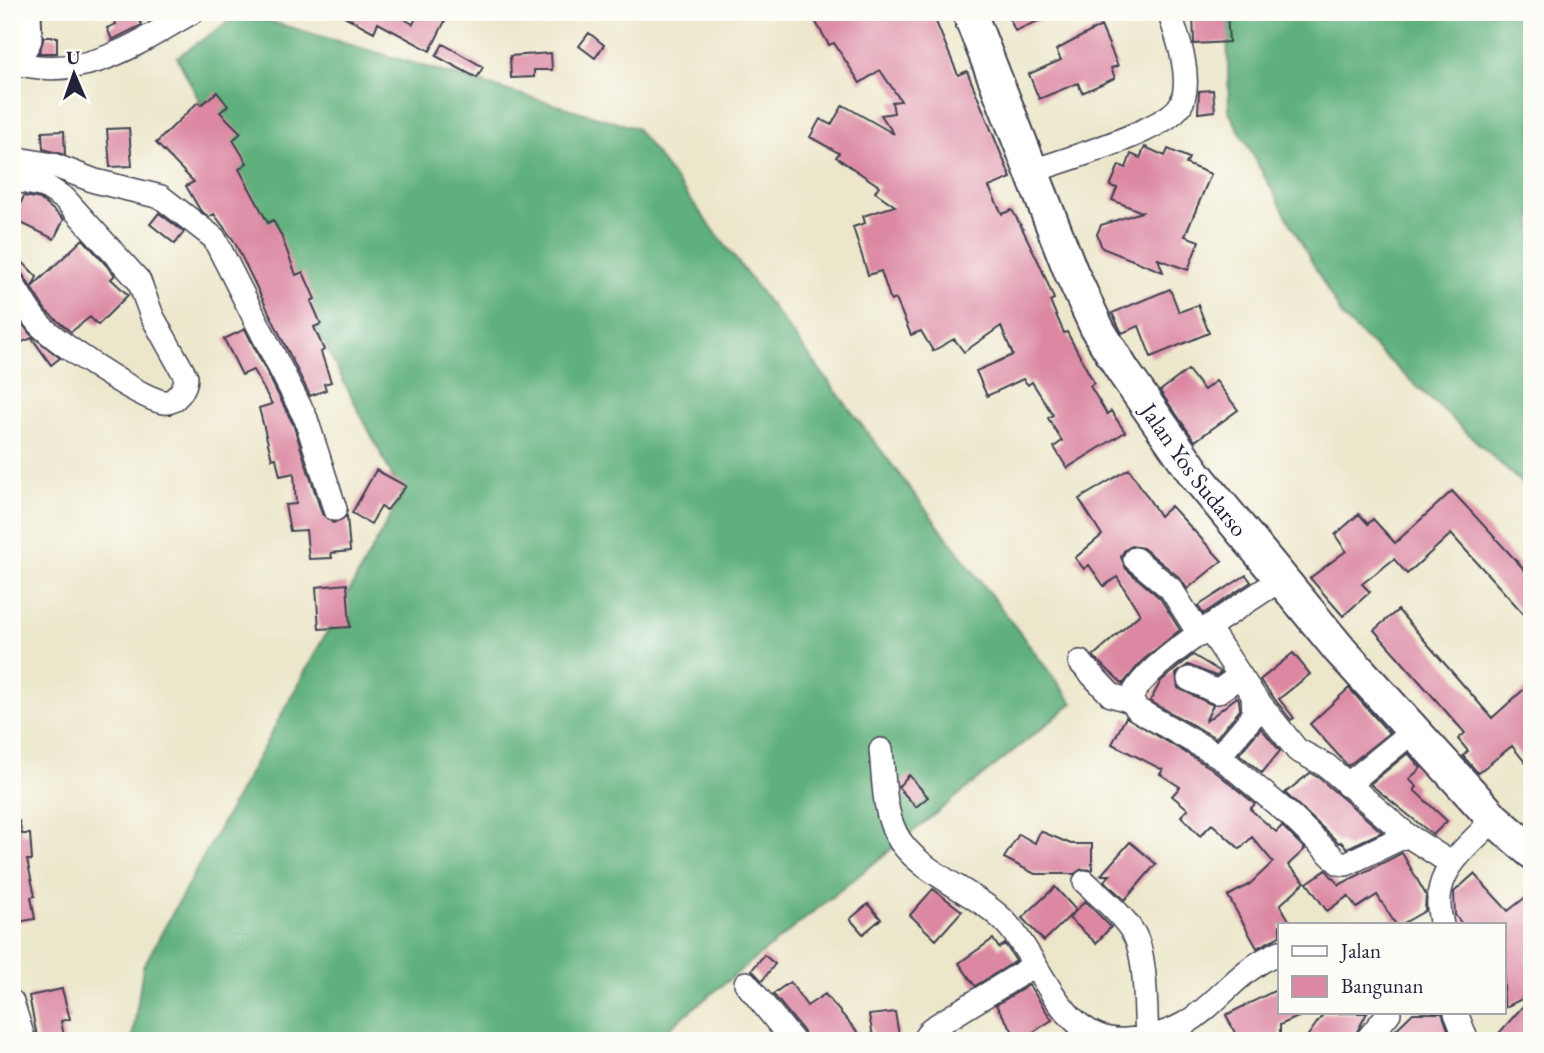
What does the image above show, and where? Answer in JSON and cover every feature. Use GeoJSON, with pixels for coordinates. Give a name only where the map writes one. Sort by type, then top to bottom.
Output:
{"type":"FeatureCollection","features":[{"type":"Feature","properties":{"kind":"highway"},"geometry":{"type":"LineString","coordinates":[[12,62],[25,38],[24,12]]}},
{"type":"Feature","properties":{"kind":"highway","name":"Jalan Yos Sudarso"},"geometry":{"type":"LineString","coordinates":[[969,12],[1071,272],[1098,330],[1195,474],[1281,579],[1412,732],[1519,834]]}},
{"type":"Feature","properties":{"kind":"street"},"geometry":{"type":"LineString","coordinates":[[12,62],[50,67],[95,63],[112,58],[192,12]]}},
{"type":"Feature","properties":{"kind":"street"},"geometry":{"type":"LineString","coordinates":[[1032,171],[1148,129],[1174,115],[1182,102],[1185,85],[1182,57],[1169,12]]}},
{"type":"Feature","properties":{"kind":"street"},"geometry":{"type":"LineString","coordinates":[[12,158],[53,165],[95,181],[161,197],[214,237],[306,419],[335,509]]}},
{"type":"Feature","properties":{"kind":"street"},"geometry":{"type":"LineString","coordinates":[[12,179],[45,186],[65,199],[139,281],[152,316],[186,377],[185,388],[171,401],[162,402],[122,382],[41,325],[12,284]]}},
{"type":"Feature","properties":{"kind":"street"},"geometry":{"type":"LineString","coordinates":[[1135,559],[1171,589],[1297,750],[1327,766],[1407,835],[1452,864]]}},
{"type":"Feature","properties":{"kind":"street"},"geometry":{"type":"LineString","coordinates":[[1131,701],[1134,689],[1166,657],[1281,579]]}},
{"type":"Feature","properties":{"kind":"street"},"geometry":{"type":"LineString","coordinates":[[1080,662],[1111,695],[1131,701],[1138,710],[1219,756],[1291,816],[1339,863],[1346,864],[1407,835]]}},
{"type":"Feature","properties":{"kind":"street"},"geometry":{"type":"LineString","coordinates":[[1189,679],[1217,692],[1246,686]]}},
{"type":"Feature","properties":{"kind":"street"},"geometry":{"type":"LineString","coordinates":[[1219,756],[1254,715],[1246,686]]}},
{"type":"Feature","properties":{"kind":"street"},"geometry":{"type":"LineString","coordinates":[[1347,785],[1412,732]]}},
{"type":"Feature","properties":{"kind":"street"},"geometry":{"type":"LineString","coordinates":[[881,750],[887,808],[903,846],[1006,923],[1026,947],[1067,1012],[1085,1029],[1109,1039],[1147,1038],[1174,1031],[1195,1019],[1247,971],[1278,953]]}},
{"type":"Feature","properties":{"kind":"street"},"geometry":{"type":"LineString","coordinates":[[1441,923],[1437,908],[1438,890],[1452,864],[1519,834]]}},
{"type":"Feature","properties":{"kind":"street"},"geometry":{"type":"LineString","coordinates":[[1085,882],[1118,913],[1135,936],[1140,951],[1147,1038]]}},
{"type":"Feature","properties":{"kind":"street"},"geometry":{"type":"LineString","coordinates":[[923,1041],[931,1029],[1035,965]]}},
{"type":"Feature","properties":{"kind":"street"},"geometry":{"type":"LineString","coordinates":[[746,983],[793,1041]]}},
{"type":"Feature","properties":{"kind":"street"},"geometry":{"type":"LineString","coordinates":[[12,1002],[24,1041]]}},
{"type":"Feature","properties":{"kind":"street"},"geometry":{"type":"LineString","coordinates":[[1366,1041],[1388,1014]]}},
{"type":"Feature","properties":{"kind":"street"},"geometry":{"type":"LineString","coordinates":[[1456,1014],[1467,1041]]}},
{"type":"Feature","properties":{"kind":"green space"},"geometry":{"type":"Polygon","coordinates":[[[1227,12],[1532,12],[1532,493],[1343,318],[1229,112],[1227,12]]]}},
{"type":"Feature","properties":{"kind":"green space"},"geometry":{"type":"Polygon","coordinates":[[[241,13],[636,128],[1073,703],[659,1036],[661,1041],[132,1041],[143,967],[402,495],[177,57],[241,13]]]}},
{"type":"Feature","properties":{"kind":"building"},"geometry":{"type":"Polygon","coordinates":[[[110,12],[130,12],[132,17],[137,14],[142,25],[112,40],[107,28],[116,24],[110,12]]]}},
{"type":"Feature","properties":{"kind":"building"},"geometry":{"type":"Polygon","coordinates":[[[337,12],[392,12],[413,24],[419,12],[438,12],[447,17],[430,51],[378,23],[374,32],[337,12]]]}},
{"type":"Feature","properties":{"kind":"building"},"geometry":{"type":"Polygon","coordinates":[[[825,12],[932,12],[958,75],[967,71],[1011,178],[989,187],[1002,214],[1012,210],[1020,224],[1054,299],[1050,301],[1064,333],[1067,332],[1094,383],[1090,386],[1107,414],[1111,411],[1125,432],[1067,468],[1054,447],[1062,441],[1048,418],[1053,415],[1032,382],[1028,385],[1023,379],[987,396],[976,371],[1013,355],[1001,326],[964,352],[954,339],[933,351],[921,331],[911,335],[896,299],[891,301],[881,271],[868,275],[853,227],[865,223],[863,216],[895,206],[875,192],[879,186],[836,157],[839,153],[810,137],[820,119],[831,125],[843,105],[894,134],[881,115],[894,113],[892,102],[901,101],[880,70],[860,83],[834,43],[829,45],[814,19],[825,12]]]}},
{"type":"Feature","properties":{"kind":"building"},"geometry":{"type":"Polygon","coordinates":[[[1007,12],[1059,12],[1015,31],[1007,12]]]}},
{"type":"Feature","properties":{"kind":"building"},"geometry":{"type":"Polygon","coordinates":[[[1193,12],[1227,12],[1229,42],[1194,44],[1193,12]]]}},
{"type":"Feature","properties":{"kind":"building"},"geometry":{"type":"Polygon","coordinates":[[[1101,26],[1118,66],[1111,68],[1115,78],[1082,93],[1078,83],[1039,99],[1029,74],[1061,60],[1056,50],[1101,26]]]}},
{"type":"Feature","properties":{"kind":"building"},"geometry":{"type":"Polygon","coordinates":[[[589,33],[604,45],[595,58],[579,46],[589,33]]]}},
{"type":"Feature","properties":{"kind":"building"},"geometry":{"type":"Polygon","coordinates":[[[44,37],[57,37],[57,53],[39,53],[44,37]]]}},
{"type":"Feature","properties":{"kind":"building"},"geometry":{"type":"Polygon","coordinates":[[[443,44],[483,67],[477,78],[436,56],[443,44]]]}},
{"type":"Feature","properties":{"kind":"building"},"geometry":{"type":"Polygon","coordinates":[[[551,53],[552,70],[534,70],[534,77],[511,78],[510,56],[551,53]]]}},
{"type":"Feature","properties":{"kind":"building"},"geometry":{"type":"Polygon","coordinates":[[[1213,90],[1215,111],[1198,113],[1199,91],[1213,90]]]}},
{"type":"Feature","properties":{"kind":"building"},"geometry":{"type":"Polygon","coordinates":[[[217,92],[228,106],[220,112],[241,133],[233,140],[247,163],[239,169],[268,223],[273,220],[296,275],[303,272],[315,299],[311,301],[321,324],[314,327],[324,350],[321,352],[331,382],[324,384],[326,390],[310,396],[234,241],[214,214],[209,217],[200,210],[186,186],[194,182],[156,143],[198,102],[201,105],[217,92]]]}},
{"type":"Feature","properties":{"kind":"building"},"geometry":{"type":"Polygon","coordinates":[[[129,128],[132,166],[110,167],[107,129],[129,128]]]}},
{"type":"Feature","properties":{"kind":"building"},"geometry":{"type":"Polygon","coordinates":[[[64,131],[65,155],[43,149],[42,132],[64,131]]]}},
{"type":"Feature","properties":{"kind":"building"},"geometry":{"type":"Polygon","coordinates":[[[1145,147],[1165,156],[1168,149],[1189,158],[1186,164],[1211,174],[1185,236],[1199,241],[1188,270],[1158,259],[1163,272],[1102,248],[1097,234],[1101,225],[1142,212],[1112,200],[1117,188],[1110,186],[1119,165],[1126,168],[1131,154],[1140,158],[1145,147]]]}},
{"type":"Feature","properties":{"kind":"building"},"geometry":{"type":"Polygon","coordinates":[[[24,196],[40,199],[64,219],[54,239],[13,219],[24,196]]]}},
{"type":"Feature","properties":{"kind":"building"},"geometry":{"type":"Polygon","coordinates":[[[159,213],[184,232],[175,244],[150,224],[159,213]]]}},
{"type":"Feature","properties":{"kind":"building"},"geometry":{"type":"Polygon","coordinates":[[[83,239],[115,275],[111,279],[128,295],[98,325],[90,317],[71,332],[46,311],[23,275],[12,269],[12,251],[37,277],[32,287],[83,239]]]}},
{"type":"Feature","properties":{"kind":"building"},"geometry":{"type":"Polygon","coordinates":[[[1170,289],[1179,312],[1198,305],[1209,333],[1151,357],[1139,326],[1122,333],[1112,313],[1170,289]]]}},
{"type":"Feature","properties":{"kind":"building"},"geometry":{"type":"Polygon","coordinates":[[[14,313],[30,334],[60,358],[51,365],[32,338],[12,346],[14,313]]]}},
{"type":"Feature","properties":{"kind":"building"},"geometry":{"type":"Polygon","coordinates":[[[245,329],[293,424],[322,514],[333,523],[347,516],[350,551],[331,553],[332,558],[309,559],[306,530],[290,531],[285,505],[296,504],[294,473],[280,476],[276,458],[272,459],[259,408],[272,404],[253,370],[242,375],[224,339],[245,329]]]}},
{"type":"Feature","properties":{"kind":"building"},"geometry":{"type":"Polygon","coordinates":[[[1188,370],[1204,390],[1216,381],[1238,410],[1195,441],[1160,391],[1188,370]]]}},
{"type":"Feature","properties":{"kind":"building"},"geometry":{"type":"Polygon","coordinates":[[[1129,469],[1160,516],[1171,506],[1222,561],[1187,589],[1180,578],[1143,548],[1131,546],[1124,551],[1121,557],[1126,569],[1160,598],[1180,630],[1142,661],[1123,684],[1093,656],[1140,614],[1117,577],[1104,586],[1089,565],[1084,569],[1075,558],[1102,535],[1079,499],[1129,469]]]}},
{"type":"Feature","properties":{"kind":"building"},"geometry":{"type":"Polygon","coordinates":[[[376,470],[406,486],[387,510],[381,507],[371,524],[352,513],[376,470]]]}},
{"type":"Feature","properties":{"kind":"building"},"geometry":{"type":"Polygon","coordinates":[[[1452,491],[1532,578],[1532,623],[1451,534],[1407,574],[1394,559],[1362,584],[1370,592],[1343,616],[1310,578],[1346,551],[1335,535],[1359,514],[1368,524],[1373,519],[1395,543],[1452,491]]]}},
{"type":"Feature","properties":{"kind":"building"},"geometry":{"type":"Polygon","coordinates":[[[1246,575],[1251,582],[1203,614],[1198,606],[1246,575]]]}},
{"type":"Feature","properties":{"kind":"building"},"geometry":{"type":"Polygon","coordinates":[[[347,584],[350,627],[319,629],[316,587],[347,584]]]}},
{"type":"Feature","properties":{"kind":"building"},"geometry":{"type":"Polygon","coordinates":[[[1398,610],[1492,718],[1532,682],[1532,771],[1512,746],[1478,773],[1463,756],[1468,751],[1458,739],[1465,733],[1374,630],[1398,610]]]}},
{"type":"Feature","properties":{"kind":"building"},"geometry":{"type":"Polygon","coordinates":[[[1293,653],[1310,674],[1279,699],[1294,718],[1291,720],[1260,680],[1293,653]]]}},
{"type":"Feature","properties":{"kind":"building"},"geometry":{"type":"Polygon","coordinates":[[[1193,655],[1221,672],[1216,676],[1188,665],[1176,674],[1178,688],[1213,705],[1205,722],[1237,697],[1239,700],[1240,710],[1216,738],[1150,701],[1161,681],[1193,655]]]}},
{"type":"Feature","properties":{"kind":"building"},"geometry":{"type":"Polygon","coordinates":[[[1349,688],[1389,733],[1348,766],[1310,724],[1349,688]]]}},
{"type":"Feature","properties":{"kind":"building"},"geometry":{"type":"Polygon","coordinates":[[[1126,717],[1211,768],[1255,804],[1250,809],[1276,832],[1282,826],[1305,849],[1288,865],[1305,882],[1280,905],[1291,923],[1278,923],[1278,937],[1257,948],[1228,896],[1250,884],[1273,862],[1252,837],[1240,849],[1212,824],[1200,836],[1181,816],[1188,809],[1172,796],[1180,787],[1160,774],[1163,770],[1112,744],[1126,717]]]}},
{"type":"Feature","properties":{"kind":"building"},"geometry":{"type":"Polygon","coordinates":[[[1261,728],[1280,751],[1262,773],[1239,754],[1261,728]]]}},
{"type":"Feature","properties":{"kind":"building"},"geometry":{"type":"Polygon","coordinates":[[[1408,753],[1421,768],[1409,779],[1417,787],[1414,790],[1447,821],[1433,835],[1370,784],[1408,753]]]}},
{"type":"Feature","properties":{"kind":"building"},"geometry":{"type":"Polygon","coordinates":[[[1310,773],[1382,832],[1347,848],[1339,843],[1285,793],[1310,773]]]}},
{"type":"Feature","properties":{"kind":"building"},"geometry":{"type":"Polygon","coordinates":[[[909,775],[928,797],[916,807],[898,787],[909,775]]]}},
{"type":"Feature","properties":{"kind":"building"},"geometry":{"type":"Polygon","coordinates":[[[19,821],[22,834],[30,834],[32,860],[27,860],[35,896],[31,897],[35,919],[12,923],[12,822],[19,821]]]}},
{"type":"Feature","properties":{"kind":"building"},"geometry":{"type":"Polygon","coordinates":[[[1040,831],[1071,844],[1092,844],[1092,870],[1082,869],[1074,874],[1035,874],[1004,858],[1019,834],[1035,843],[1040,831]]]}},
{"type":"Feature","properties":{"kind":"building"},"geometry":{"type":"Polygon","coordinates":[[[1130,842],[1156,864],[1125,900],[1104,881],[1110,875],[1101,875],[1130,842]]]}},
{"type":"Feature","properties":{"kind":"building"},"geometry":{"type":"Polygon","coordinates":[[[1402,853],[1426,895],[1425,911],[1404,923],[1395,923],[1377,895],[1357,908],[1348,896],[1327,911],[1307,883],[1326,870],[1339,885],[1402,853]]]}},
{"type":"Feature","properties":{"kind":"building"},"geometry":{"type":"Polygon","coordinates":[[[1474,874],[1508,911],[1532,892],[1532,994],[1506,1007],[1506,923],[1461,923],[1455,915],[1454,892],[1474,874]]]}},
{"type":"Feature","properties":{"kind":"building"},"geometry":{"type":"Polygon","coordinates":[[[1055,887],[1076,910],[1044,941],[1022,918],[1055,887]]]}},
{"type":"Feature","properties":{"kind":"building"},"geometry":{"type":"Polygon","coordinates":[[[933,889],[962,911],[936,940],[910,915],[933,889]]]}},
{"type":"Feature","properties":{"kind":"building"},"geometry":{"type":"Polygon","coordinates":[[[1085,901],[1111,927],[1096,943],[1069,918],[1085,901]]]}},
{"type":"Feature","properties":{"kind":"building"},"geometry":{"type":"Polygon","coordinates":[[[868,904],[881,919],[863,934],[850,919],[868,904]]]}},
{"type":"Feature","properties":{"kind":"building"},"geometry":{"type":"Polygon","coordinates":[[[993,939],[999,948],[1005,944],[1016,961],[975,986],[959,963],[993,939]]]}},
{"type":"Feature","properties":{"kind":"building"},"geometry":{"type":"Polygon","coordinates":[[[764,955],[775,964],[762,981],[752,970],[764,955]]]}},
{"type":"Feature","properties":{"kind":"building"},"geometry":{"type":"Polygon","coordinates":[[[790,982],[807,1006],[825,994],[865,1041],[807,1041],[804,1032],[773,994],[790,982]]]}},
{"type":"Feature","properties":{"kind":"building"},"geometry":{"type":"Polygon","coordinates":[[[1029,985],[1052,1020],[1019,1041],[996,1005],[1029,985]]]}},
{"type":"Feature","properties":{"kind":"building"},"geometry":{"type":"Polygon","coordinates":[[[62,989],[70,1019],[61,1021],[65,1041],[38,1041],[29,996],[62,989]]]}},
{"type":"Feature","properties":{"kind":"building"},"geometry":{"type":"Polygon","coordinates":[[[1278,989],[1278,1014],[1305,1014],[1280,1025],[1280,1035],[1266,1041],[1239,1041],[1226,1015],[1278,989]]]}},
{"type":"Feature","properties":{"kind":"building"},"geometry":{"type":"Polygon","coordinates":[[[1532,996],[1532,1029],[1521,1041],[1492,1041],[1532,996]]]}},
{"type":"Feature","properties":{"kind":"building"},"geometry":{"type":"Polygon","coordinates":[[[895,1012],[900,1041],[874,1041],[869,1015],[895,1012]]]}},
{"type":"Feature","properties":{"kind":"building"},"geometry":{"type":"Polygon","coordinates":[[[1323,1014],[1366,1014],[1352,1041],[1304,1041],[1323,1014]]]}},
{"type":"Feature","properties":{"kind":"building"},"geometry":{"type":"Polygon","coordinates":[[[1412,1014],[1442,1014],[1452,1041],[1384,1041],[1412,1014]]]}}]}
